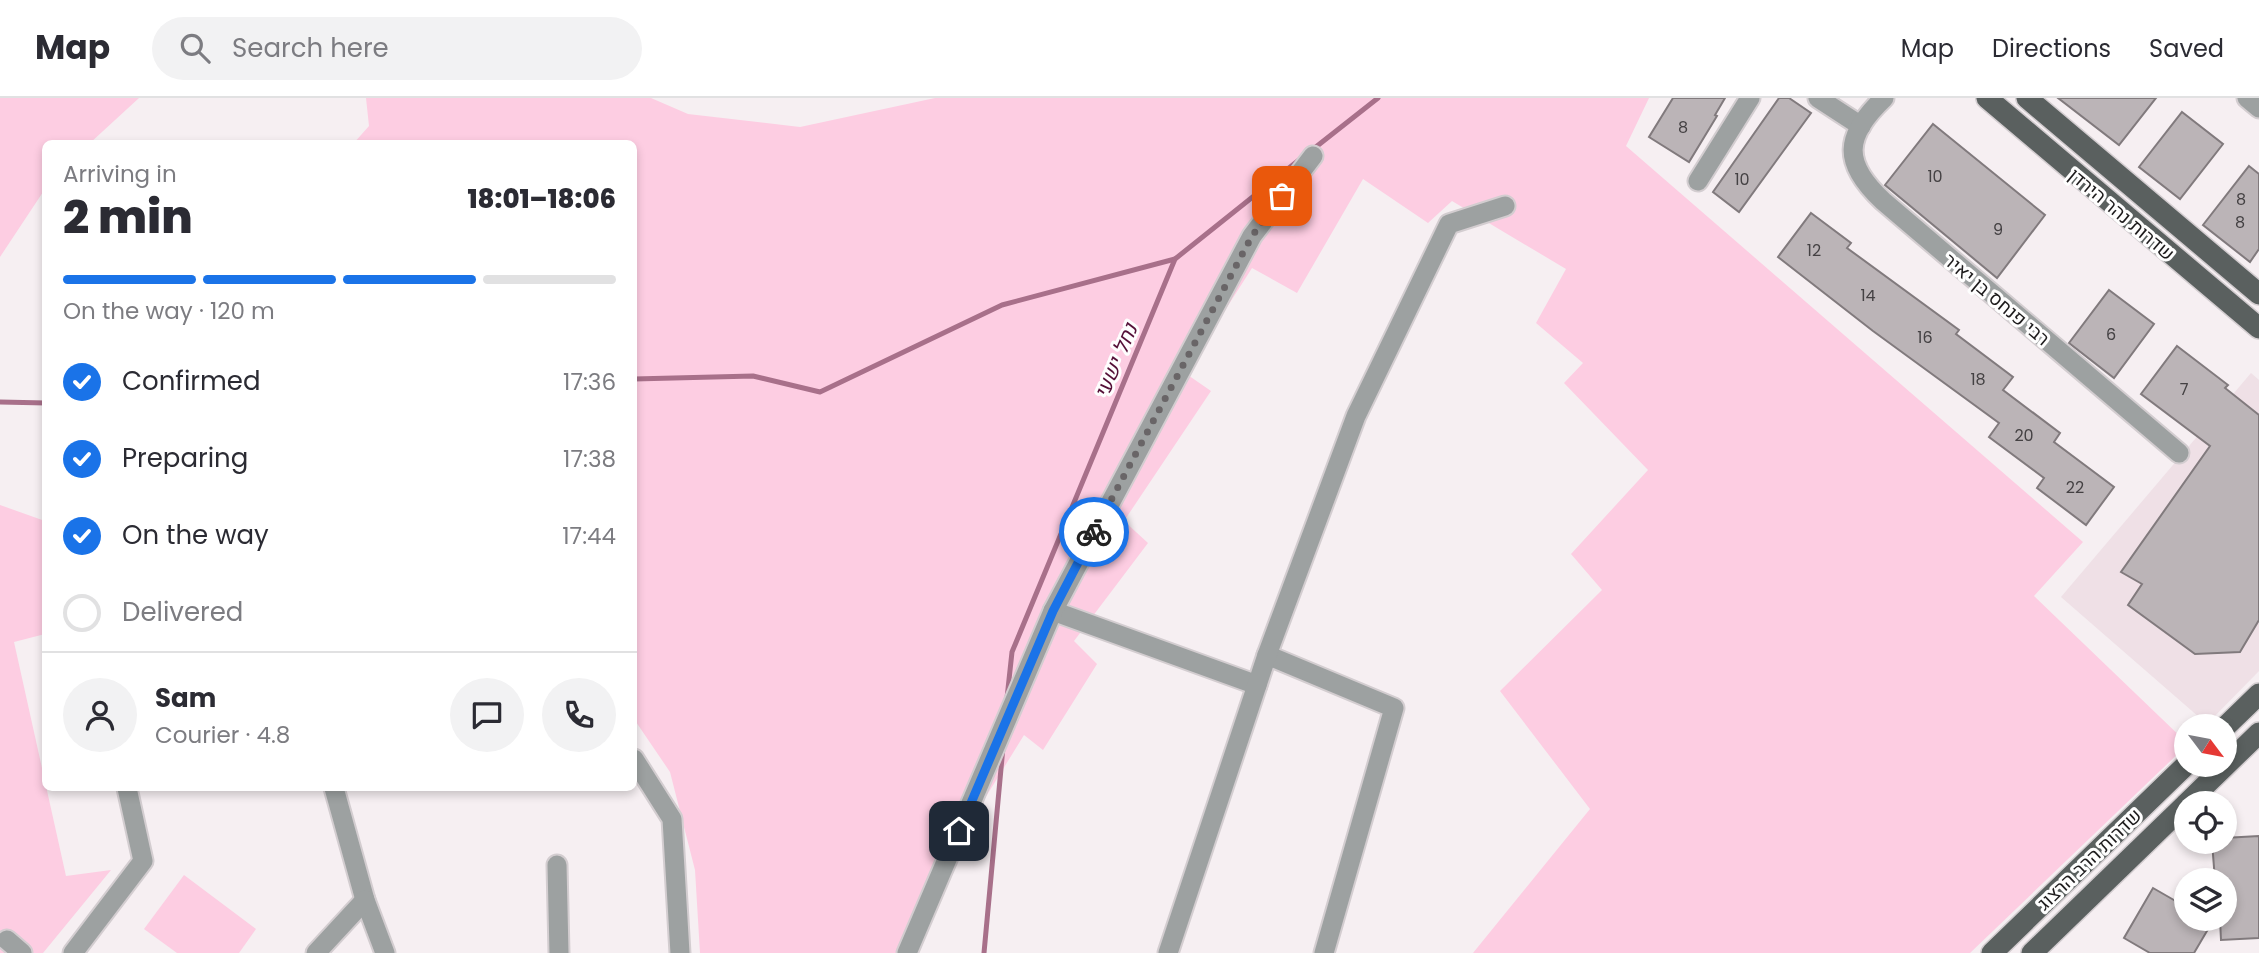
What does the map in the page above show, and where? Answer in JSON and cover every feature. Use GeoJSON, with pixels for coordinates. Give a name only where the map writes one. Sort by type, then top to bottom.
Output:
{"type":"FeatureCollection","features":[{"type":"Feature","properties":{"kind":"main road","name":"שדרות נהר הירדן"},"geometry":{"type":"LineString","coordinates":[[1987,98],[2259,328]]}},
{"type":"Feature","properties":{"kind":"main road","name":"שדרות נהר הירדן"},"geometry":{"type":"LineString","coordinates":[[2026,98],[2259,294]]}},
{"type":"Feature","properties":{"kind":"main road"},"geometry":{"type":"LineString","coordinates":[[2237,715],[2259,694]]}},
{"type":"Feature","properties":{"kind":"main road","name":"שדרות הרב הרצוג"},"geometry":{"type":"LineString","coordinates":[[2199,791],[2259,733]]}},
{"type":"Feature","properties":{"kind":"main road","name":"שדרות הרב הרצוג"},"geometry":{"type":"LineString","coordinates":[[1992,953],[2174,777]]}},
{"type":"Feature","properties":{"kind":"main road","name":"שדרות הרב הרצוג"},"geometry":{"type":"LineString","coordinates":[[2032,953],[2174,816]]}},
{"type":"Feature","properties":{"kind":"street"},"geometry":{"type":"LineString","coordinates":[[1699,181],[1750,98]]}},
{"type":"Feature","properties":{"kind":"street"},"geometry":{"type":"LineString","coordinates":[[1818,98],[1861,126]]}},
{"type":"Feature","properties":{"kind":"street","name":"רבי פנחס בן יאיר"},"geometry":{"type":"LineString","coordinates":[[1884,98],[1861,126],[1853,142],[1851,155],[1863,181],[2179,453]]}},
{"type":"Feature","properties":{"kind":"street"},"geometry":{"type":"LineString","coordinates":[[2247,98],[2259,108]]}},
{"type":"Feature","properties":{"kind":"street"},"geometry":{"type":"LineString","coordinates":[[907,953],[1053,611],[1252,236],[1313,156]]}},
{"type":"Feature","properties":{"kind":"street"},"geometry":{"type":"LineString","coordinates":[[1168,953],[1267,655],[1356,416],[1449,224],[1505,206]]}},
{"type":"Feature","properties":{"kind":"street"},"geometry":{"type":"LineString","coordinates":[[1053,611],[1257,685]]}},
{"type":"Feature","properties":{"kind":"street"},"geometry":{"type":"LineString","coordinates":[[1267,655],[1394,708],[1324,953]]}},
{"type":"Feature","properties":{"kind":"street"},"geometry":{"type":"LineString","coordinates":[[637,764],[673,819],[680,953]]}},
{"type":"Feature","properties":{"kind":"street"},"geometry":{"type":"LineString","coordinates":[[73,953],[143,862],[128,791]]}},
{"type":"Feature","properties":{"kind":"street"},"geometry":{"type":"LineString","coordinates":[[335,791],[365,900],[385,953]]}},
{"type":"Feature","properties":{"kind":"street"},"geometry":{"type":"LineString","coordinates":[[557,865],[559,953]]}},
{"type":"Feature","properties":{"kind":"street"},"geometry":{"type":"LineString","coordinates":[[316,953],[365,900]]}},
{"type":"Feature","properties":{"kind":"street"},"geometry":{"type":"LineString","coordinates":[[7,940],[22,953]]}},
{"type":"Feature","properties":{"kind":"shaded area"},"geometry":{"type":"Polygon","coordinates":[[[0,98],[139,98],[93,140],[42,140],[42,194],[0,257],[0,98]]]}},
{"type":"Feature","properties":{"kind":"shaded area"},"geometry":{"type":"Polygon","coordinates":[[[366,98],[651,98],[688,114],[800,127],[935,98],[1649,98],[1626,146],[2083,542],[2034,596],[2174,730],[2174,758],[1970,953],[1473,953],[1590,809],[1500,691],[1602,590],[1571,554],[1648,470],[1564,383],[1583,363],[1536,323],[1566,269],[1452,201],[1428,223],[1363,179],[1297,293],[1252,268],[1185,373],[1211,391],[1124,521],[1148,543],[1074,641],[1097,664],[1043,750],[1024,735],[937,876],[919,953],[700,953],[695,870],[670,772],[637,723],[637,140],[357,140],[369,126],[366,98]]]}},
{"type":"Feature","properties":{"kind":"shaded area"},"geometry":{"type":"Polygon","coordinates":[[[2251,373],[2259,380],[2259,671],[2217,714],[2196,714],[2061,597],[2251,373]]]}},
{"type":"Feature","properties":{"kind":"shaded area"},"geometry":{"type":"Polygon","coordinates":[[[0,505],[42,520],[42,635],[14,642],[42,768],[42,791],[47,791],[66,876],[111,870],[43,953],[0,953],[0,505]]]}},
{"type":"Feature","properties":{"kind":"shaded area"},"geometry":{"type":"Polygon","coordinates":[[[184,875],[256,929],[239,953],[177,953],[144,929],[184,875]]]}},
{"type":"Feature","properties":{"kind":"building"},"geometry":{"type":"Polygon","coordinates":[[[1673,98],[1725,98],[1689,162],[1649,137],[1673,98]]]}},
{"type":"Feature","properties":{"kind":"building"},"geometry":{"type":"Polygon","coordinates":[[[1779,98],[1789,98],[1811,113],[1739,212],[1713,192],[1779,98]]]}},
{"type":"Feature","properties":{"kind":"building"},"geometry":{"type":"Polygon","coordinates":[[[2058,98],[2156,98],[2119,145],[2058,98]]]}},
{"type":"Feature","properties":{"kind":"building"},"geometry":{"type":"Polygon","coordinates":[[[2182,112],[2223,144],[2180,199],[2139,167],[2182,112]]]}},
{"type":"Feature","properties":{"kind":"building"},"geometry":{"type":"Polygon","coordinates":[[[1933,124],[2045,215],[1997,278],[1885,185],[1933,124]]]}},
{"type":"Feature","properties":{"kind":"building"},"geometry":{"type":"Polygon","coordinates":[[[2249,166],[2259,174],[2259,249],[2250,262],[2203,225],[2249,166]]]}},
{"type":"Feature","properties":{"kind":"building"},"geometry":{"type":"Polygon","coordinates":[[[1811,213],[1851,243],[1847,248],[1959,330],[1956,334],[2013,377],[2003,390],[2060,433],[2054,442],[2114,487],[2086,525],[2037,488],[2044,478],[1989,437],[1999,423],[1873,331],[1778,257],[1811,213]]]}},
{"type":"Feature","properties":{"kind":"building"},"geometry":{"type":"Polygon","coordinates":[[[2109,290],[2154,324],[2114,378],[2069,343],[2109,290]]]}},
{"type":"Feature","properties":{"kind":"building"},"geometry":{"type":"Polygon","coordinates":[[[2177,346],[2228,385],[2225,388],[2259,415],[2259,620],[2240,652],[2195,654],[2128,605],[2142,584],[2121,572],[2210,446],[2141,394],[2177,346]]]}},
{"type":"Feature","properties":{"kind":"building"},"geometry":{"type":"Polygon","coordinates":[[[2259,836],[2259,938],[2221,940],[2221,931],[2237,931],[2237,868],[2214,868],[2213,854],[2237,854],[2237,837],[2259,836]]]}},
{"type":"Feature","properties":{"kind":"building"},"geometry":{"type":"Polygon","coordinates":[[[2153,888],[2174,900],[2174,931],[2207,931],[2194,953],[2150,953],[2124,938],[2153,888]]]}},
{"type":"Feature","properties":{"kind":"waterway","name":"נחל ישעי"},"geometry":{"type":"LineString","coordinates":[[1312,150],[1378,98]]}},
{"type":"Feature","properties":{"kind":"waterway","name":"נחל ישעי"},"geometry":{"type":"LineString","coordinates":[[1007,698],[1012,652],[1175,259],[1299,160]]}},
{"type":"Feature","properties":{"kind":"waterway"},"geometry":{"type":"LineString","coordinates":[[637,379],[753,376],[820,392],[1002,305],[1175,259]]}},
{"type":"Feature","properties":{"kind":"waterway"},"geometry":{"type":"LineString","coordinates":[[0,402],[42,403]]}},
{"type":"Feature","properties":{"kind":"waterway","name":"נחל ישעי"},"geometry":{"type":"LineString","coordinates":[[984,953],[1003,747]]}},
{"type":"Feature","properties":{"kind":"way so far"},"geometry":{"type":"LineString","coordinates":[[1094,532],[1252,236],[1282,196]]}},
{"type":"Feature","properties":{"kind":"route"},"geometry":{"type":"LineString","coordinates":[[959,831],[1053,611],[1094,532]]}}]}
